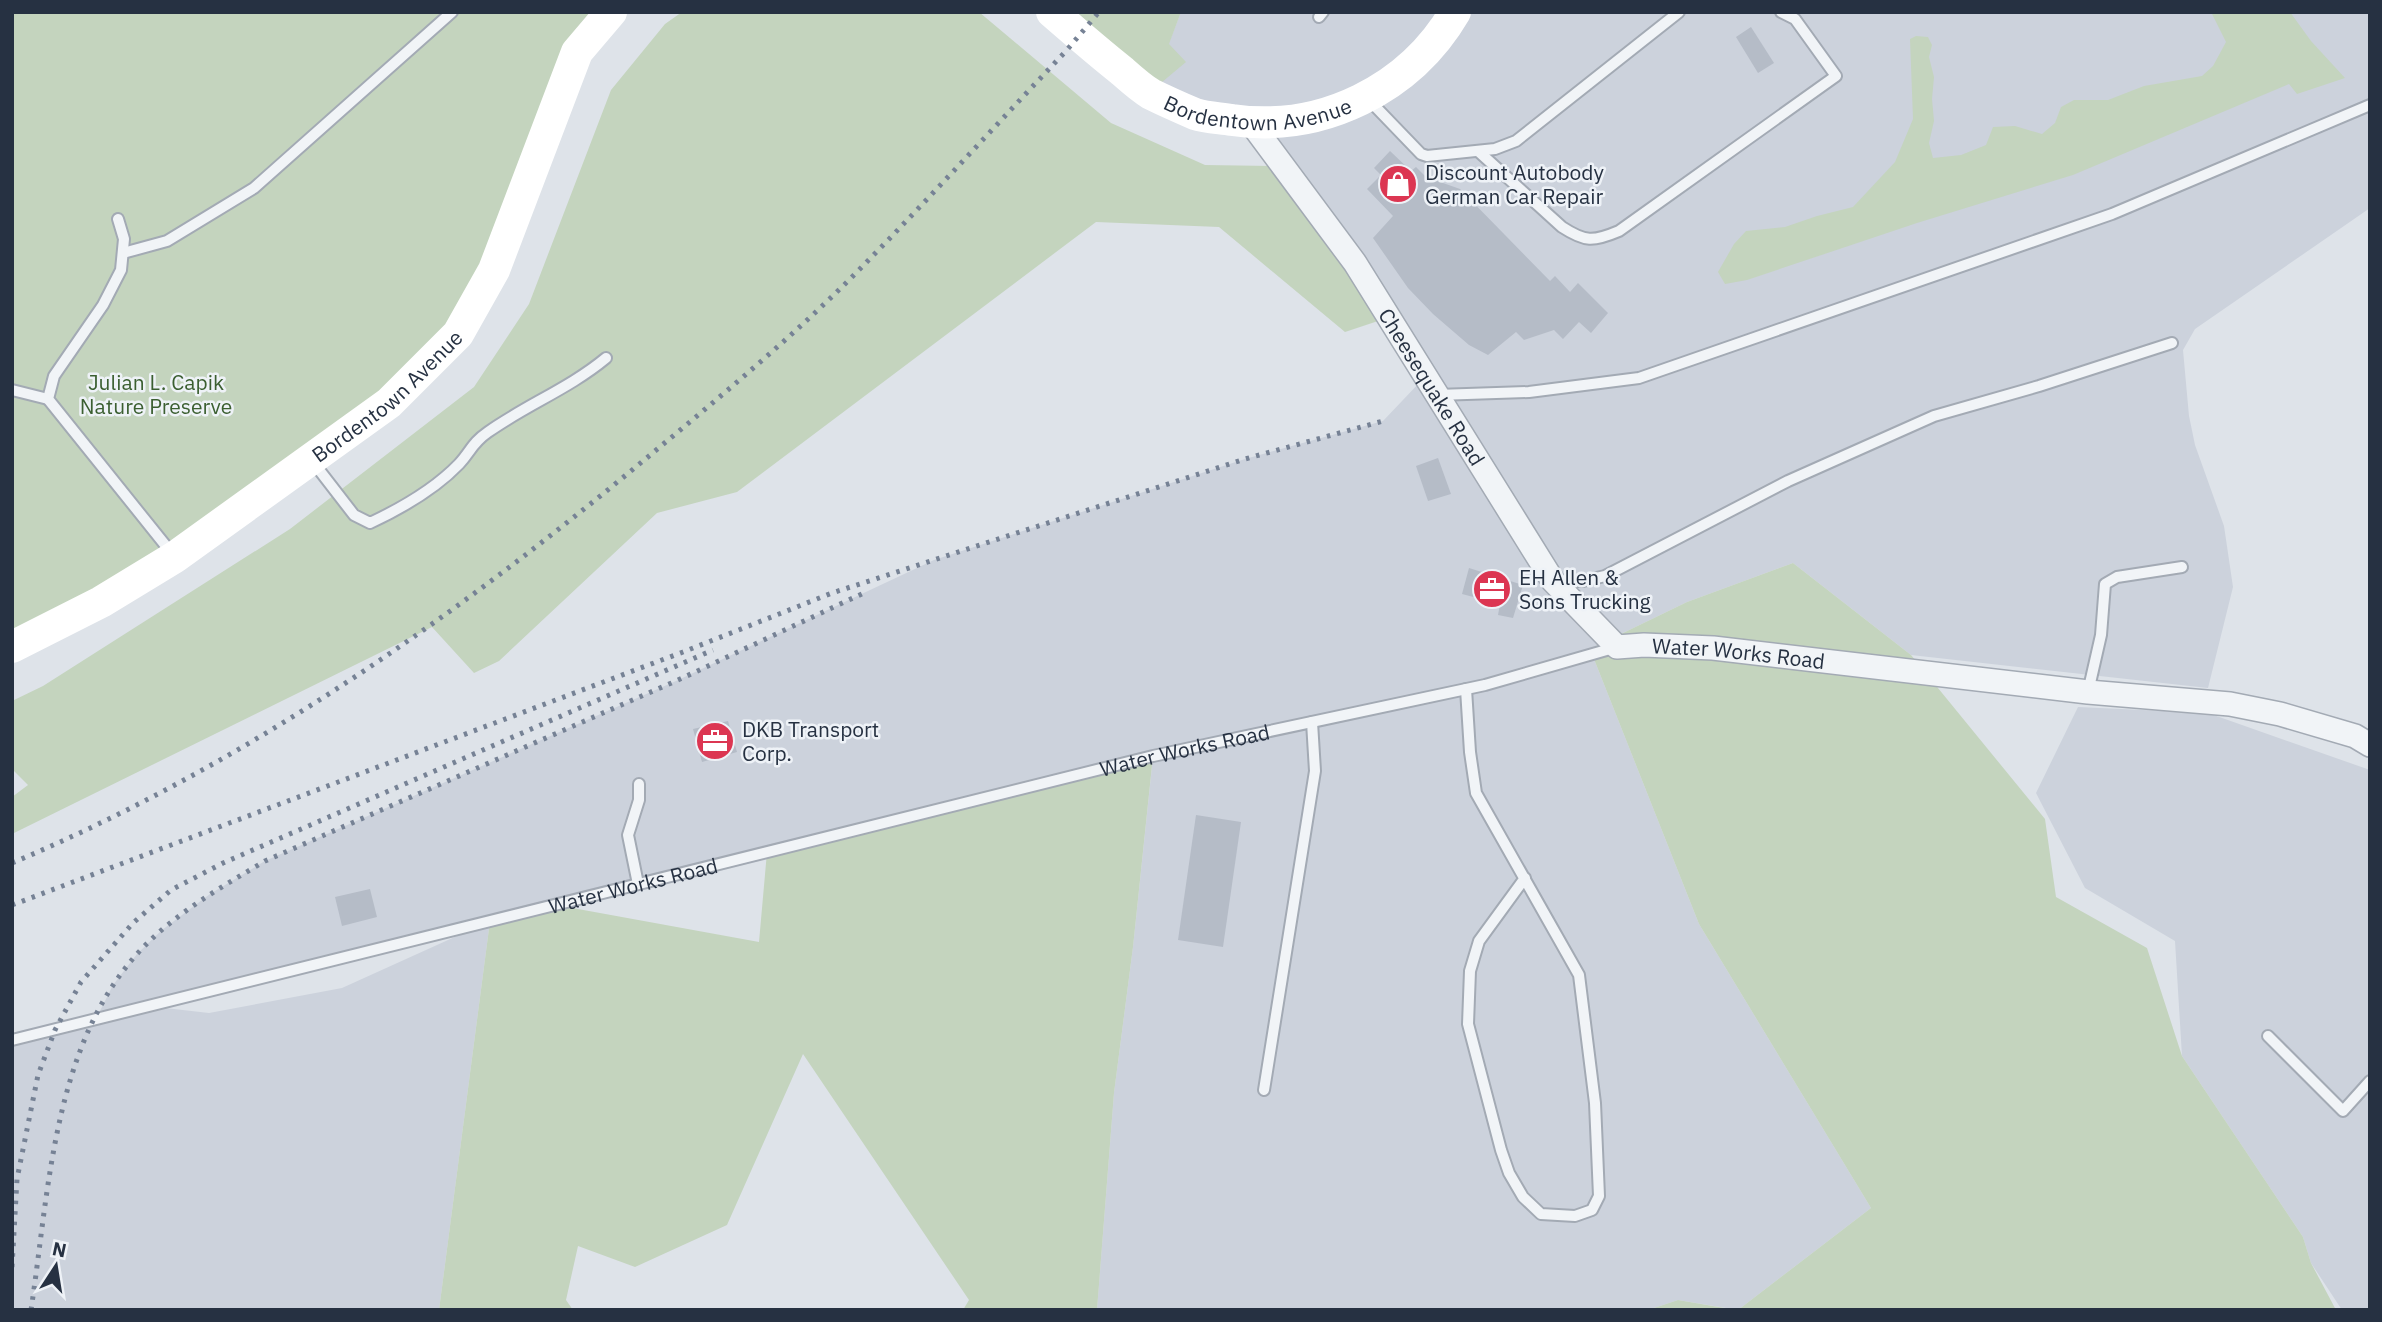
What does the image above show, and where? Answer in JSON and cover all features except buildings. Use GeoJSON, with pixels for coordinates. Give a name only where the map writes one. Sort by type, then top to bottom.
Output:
{"type":"FeatureCollection","features":[{"type":"Feature","properties":{"kind":"main road","name":"Bordentown Avenue"},"geometry":{"type":"LineString","coordinates":[[12,647],[101,602],[175,557],[389,404],[458,334],[494,270],[577,52],[611,12]]}},
{"type":"Feature","properties":{"kind":"main road","name":"Bordentown Avenue"},"geometry":{"type":"LineString","coordinates":[[1052,12],[1149,93],[1197,114],[1251,123],[1299,119],[1333,112],[1367,98],[1421,58],[1446,28],[1455,12]]}},
{"type":"Feature","properties":{"kind":"street","name":"Cheesequake Road"},"geometry":{"type":"LineString","coordinates":[[1251,123],[1355,263],[1553,581],[1617,648]]}},
{"type":"Feature","properties":{"kind":"street","name":"Water Works Road"},"geometry":{"type":"LineString","coordinates":[[1617,648],[1644,645],[1713,648],[2088,692],[2230,704],[2280,714],[2355,736],[2370,745]]}},
{"type":"Feature","properties":{"kind":"lane"},"geometry":{"type":"LineString","coordinates":[[122,253],[167,241],[254,188],[452,12]]}},
{"type":"Feature","properties":{"kind":"lane"},"geometry":{"type":"LineString","coordinates":[[1367,98],[1421,154],[1427,156],[1495,149],[1516,141],[1679,12]]}},
{"type":"Feature","properties":{"kind":"lane"},"geometry":{"type":"LineString","coordinates":[[1478,150],[1562,227],[1576,236],[1592,240],[1619,231],[1836,76],[1795,19],[1781,12]]}},
{"type":"Feature","properties":{"kind":"lane"},"geometry":{"type":"LineString","coordinates":[[1437,395],[1529,392],[1639,378],[2112,215],[2370,105]]}},
{"type":"Feature","properties":{"kind":"lane"},"geometry":{"type":"LineString","coordinates":[[47,399],[54,376],[103,305],[121,270],[124,239],[118,219]]}},
{"type":"Feature","properties":{"kind":"lane"},"geometry":{"type":"LineString","coordinates":[[1553,581],[1583,581],[1605,576],[1788,481],[1934,416],[2039,386],[2172,343]]}},
{"type":"Feature","properties":{"kind":"lane"},"geometry":{"type":"LineString","coordinates":[[311,459],[354,515],[370,523],[416,500],[459,464],[474,442],[530,405],[585,375],[606,358]]}},
{"type":"Feature","properties":{"kind":"lane"},"geometry":{"type":"LineString","coordinates":[[12,390],[47,399],[175,557]]}},
{"type":"Feature","properties":{"kind":"lane"},"geometry":{"type":"LineString","coordinates":[[2088,692],[2101,635],[2105,584],[2117,577],[2182,567]]}},
{"type":"Feature","properties":{"kind":"lane","name":"Water Works Road"},"geometry":{"type":"LineString","coordinates":[[12,1040],[1153,756],[1466,689],[1617,648]]}},
{"type":"Feature","properties":{"kind":"lane"},"geometry":{"type":"LineString","coordinates":[[1466,689],[1476,793],[1525,878],[1579,975],[1595,1103],[1599,1196],[1592,1209],[1575,1216],[1541,1214],[1523,1197],[1509,1173],[1468,1024],[1470,971],[1479,941],[1525,878]]}},
{"type":"Feature","properties":{"kind":"lane"},"geometry":{"type":"LineString","coordinates":[[1264,1090],[1315,771],[1312,722]]}},
{"type":"Feature","properties":{"kind":"lane"},"geometry":{"type":"LineString","coordinates":[[638,884],[628,835],[639,800],[639,784]]}},
{"type":"Feature","properties":{"kind":"lane"},"geometry":{"type":"LineString","coordinates":[[2268,1036],[2343,1111],[2370,1081]]}},
{"type":"Feature","properties":{"kind":"shaded area"},"geometry":{"type":"Polygon","coordinates":[[[1181,12],[2370,12],[2370,208],[2195,329],[2183,350],[2189,416],[2195,445],[2224,526],[2233,587],[2208,688],[1911,655],[1793,563],[1687,602],[1590,649],[1699,924],[1871,1208],[1738,1310],[1678,1300],[1648,1310],[1097,1310],[1114,1093],[1153,757],[139,1005],[209,1013],[342,988],[490,921],[439,1310],[12,1310],[12,1042],[96,1019],[113,985],[137,954],[162,930],[210,894],[265,861],[676,681],[934,560],[1245,459],[1383,421],[1421,381],[1251,123],[1149,93],[1181,12]]]}},
{"type":"Feature","properties":{"kind":"shaded area"},"geometry":{"type":"Polygon","coordinates":[[[2078,707],[2208,713],[2370,770],[2370,1310],[2342,1310],[2311,1263],[2303,1237],[2182,1056],[2175,941],[2085,888],[2036,793],[2078,707]]]}},
{"type":"Feature","properties":{"kind":"green space","name":"Julian L. Capik Nature Preserve"},"geometry":{"type":"Polygon","coordinates":[[[12,12],[611,12],[494,270],[389,403],[12,647],[12,12]]]}},
{"type":"Feature","properties":{"kind":"green space"},"geometry":{"type":"Polygon","coordinates":[[[682,12],[979,12],[1111,123],[1205,165],[1281,166],[1390,317],[1345,332],[1219,227],[1096,222],[737,492],[657,513],[499,661],[474,673],[432,627],[12,834],[12,797],[28,785],[12,769],[12,701],[43,686],[290,529],[474,387],[529,304],[611,90],[665,24],[682,12]]]}},
{"type":"Feature","properties":{"kind":"green space"},"geometry":{"type":"Polygon","coordinates":[[[1052,12],[1181,12],[1169,44],[1186,62],[1149,93],[1052,12]]]}},
{"type":"Feature","properties":{"kind":"green space"},"geometry":{"type":"Polygon","coordinates":[[[2211,12],[2290,12],[2311,41],[2345,78],[2297,94],[2289,84],[2073,175],[1917,223],[1747,280],[1725,284],[1718,272],[1734,244],[1746,231],[1785,227],[1853,207],[1895,162],[1913,119],[1910,39],[1916,36],[1928,37],[1932,45],[1929,57],[1934,77],[1934,121],[1929,143],[1933,158],[1961,155],[1986,145],[1993,127],[2015,126],[2042,134],[2055,123],[2061,107],[2074,100],[2108,100],[2144,86],[2202,76],[2213,66],[2226,42],[2211,12]]]}},
{"type":"Feature","properties":{"kind":"green space"},"geometry":{"type":"Polygon","coordinates":[[[1793,563],[1911,655],[2045,819],[2056,897],[2147,948],[2182,1056],[2303,1237],[2311,1263],[2336,1310],[1738,1310],[1871,1208],[1699,924],[1590,649],[1687,602],[1793,563]]]}},
{"type":"Feature","properties":{"kind":"green space"},"geometry":{"type":"Polygon","coordinates":[[[1153,756],[1114,1093],[1097,1310],[963,1310],[969,1300],[803,1054],[727,1225],[635,1267],[578,1246],[566,1300],[573,1310],[439,1310],[490,921],[556,905],[759,942],[767,852],[1153,756]]]}},
{"type":"Feature","properties":{"kind":"green space"},"geometry":{"type":"Polygon","coordinates":[[[1678,1300],[1736,1310],[1648,1310],[1678,1300]]]}},
{"type":"Feature","properties":{"kind":"railway"},"geometry":{"type":"LineString","coordinates":[[12,863],[100,823],[186,779],[270,731],[352,679],[510,567],[735,384],[830,298],[960,164],[1099,12]]}},
{"type":"Feature","properties":{"kind":"railway"},"geometry":{"type":"LineString","coordinates":[[12,905],[683,652],[832,593],[1245,459],[1383,421]]}},
{"type":"Feature","properties":{"kind":"railway"},"geometry":{"type":"LineString","coordinates":[[31,1310],[50,1170],[71,1077],[88,1033],[109,991],[137,954],[165,927],[197,903],[265,861],[676,681],[868,591]]}},
{"type":"Feature","properties":{"kind":"railway"},"geometry":{"type":"LineString","coordinates":[[12,1267],[17,1179],[38,1075],[55,1030],[81,982],[133,923],[171,890],[223,863],[713,650]]}},
{"type":"Feature","properties":{"kind":"place","name":"Discount Autobody German Car Repair"},"geometry":{"type":"Point","coordinates":[1398,184]}},
{"type":"Feature","properties":{"kind":"place","name":"EH Allen & Sons Trucking"},"geometry":{"type":"Point","coordinates":[1492,589]}},
{"type":"Feature","properties":{"kind":"place","name":"DKB Transport Corp."},"geometry":{"type":"Point","coordinates":[715,741]}}]}
